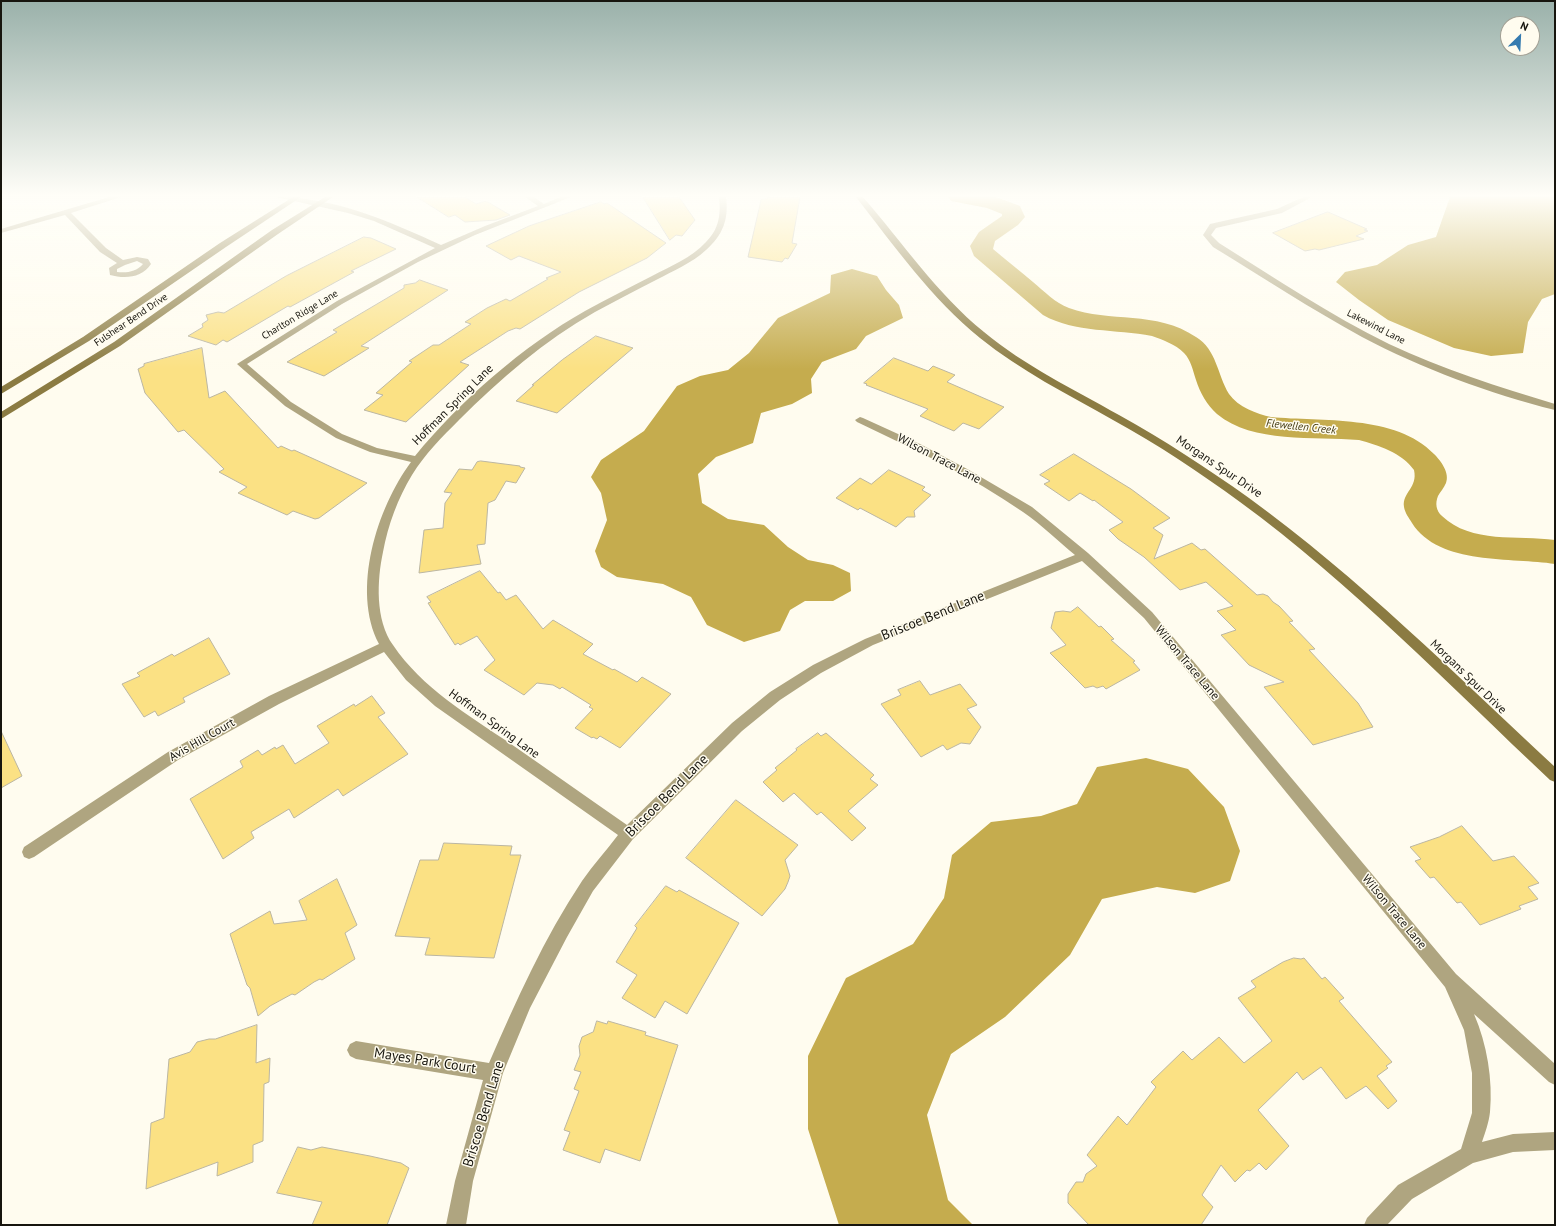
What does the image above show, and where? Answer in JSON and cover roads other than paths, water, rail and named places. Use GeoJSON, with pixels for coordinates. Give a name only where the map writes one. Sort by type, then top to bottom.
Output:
{"type":"FeatureCollection","features":[{"type":"Feature","properties":{"kind":"main road","name":"Fulshear Bend Drive"},"geometry":{"type":"LineString","coordinates":[[1,391],[86,339],[208,254]]}},
{"type":"Feature","properties":{"kind":"main road","name":"Fulshear Bend Drive"},"geometry":{"type":"LineString","coordinates":[[1,416],[111,348],[243,254]]}},
{"type":"Feature","properties":{"kind":"main road","name":"Morgans Spur Drive"},"geometry":{"type":"LineString","coordinates":[[906,254],[954,310],[979,333],[1033,372],[1166,447],[1211,476],[1313,552],[1555,776]]}},
{"type":"Feature","properties":{"kind":"main road"},"geometry":{"type":"LineString","coordinates":[[1,405],[12,409]]}},
{"type":"Feature","properties":{"kind":"street"},"geometry":{"type":"LineString","coordinates":[[110,254],[122,262]]}},
{"type":"Feature","properties":{"kind":"street","name":"Charlton Ridge Lane"},"geometry":{"type":"LineString","coordinates":[[417,460],[374,450],[339,436],[288,404],[242,364],[293,330],[430,254]]}},
{"type":"Feature","properties":{"kind":"street","name":"Hoffman Spring Lane"},"geometry":{"type":"LineString","coordinates":[[628,834],[454,712],[414,681],[386,646],[376,616],[373,584],[377,549],[400,487],[417,460],[469,404],[500,375],[538,345],[569,324],[676,267],[696,254]]}},
{"type":"Feature","properties":{"kind":"street","name":"Lakewind Lane"},"geometry":{"type":"LineString","coordinates":[[1231,254],[1324,312],[1366,335],[1448,371],[1555,407]]}},
{"type":"Feature","properties":{"kind":"street","name":"Wilson Trace Lane"},"geometry":{"type":"LineString","coordinates":[[860,420],[916,446],[966,472],[1028,510],[1084,556],[1148,615],[1450,980],[1555,1076]]}},
{"type":"Feature","properties":{"kind":"street","name":"Briscoe Bend Lane"},"geometry":{"type":"LineString","coordinates":[[456,1225],[464,1181],[494,1073],[524,1002],[561,931],[588,886],[628,834],[737,727],[774,696],[817,669],[869,642],[1084,556]]}},
{"type":"Feature","properties":{"kind":"street","name":"Avis Hill Court"},"geometry":{"type":"LineString","coordinates":[[28,852],[174,756],[274,700],[386,646]]}},
{"type":"Feature","properties":{"kind":"street","name":"Wilson Trace Lane"},"geometry":{"type":"LineString","coordinates":[[1450,980],[1472,1029],[1481,1073],[1481,1113],[1469,1155]]}},
{"type":"Feature","properties":{"kind":"street","name":"Mayes Park Court"},"geometry":{"type":"LineString","coordinates":[[356,1050],[494,1073]]}},
{"type":"Feature","properties":{"kind":"street"},"geometry":{"type":"LineString","coordinates":[[1374,1225],[1406,1192],[1469,1155],[1513,1144],[1555,1141]]}},
{"type":"Feature","properties":{"kind":"waterway","name":"Flewellen Creek"},"geometry":{"type":"LineString","coordinates":[[986,254],[1040,300],[1061,314],[1093,321],[1157,329],[1173,334],[1187,342],[1199,353],[1219,400],[1232,412],[1238,415],[1254,422],[1271,426],[1359,431],[1376,435],[1404,446],[1422,459],[1430,470],[1431,479],[1422,495],[1420,506],[1426,520],[1447,536],[1462,542],[1484,547],[1531,549],[1555,552]]}}]}
